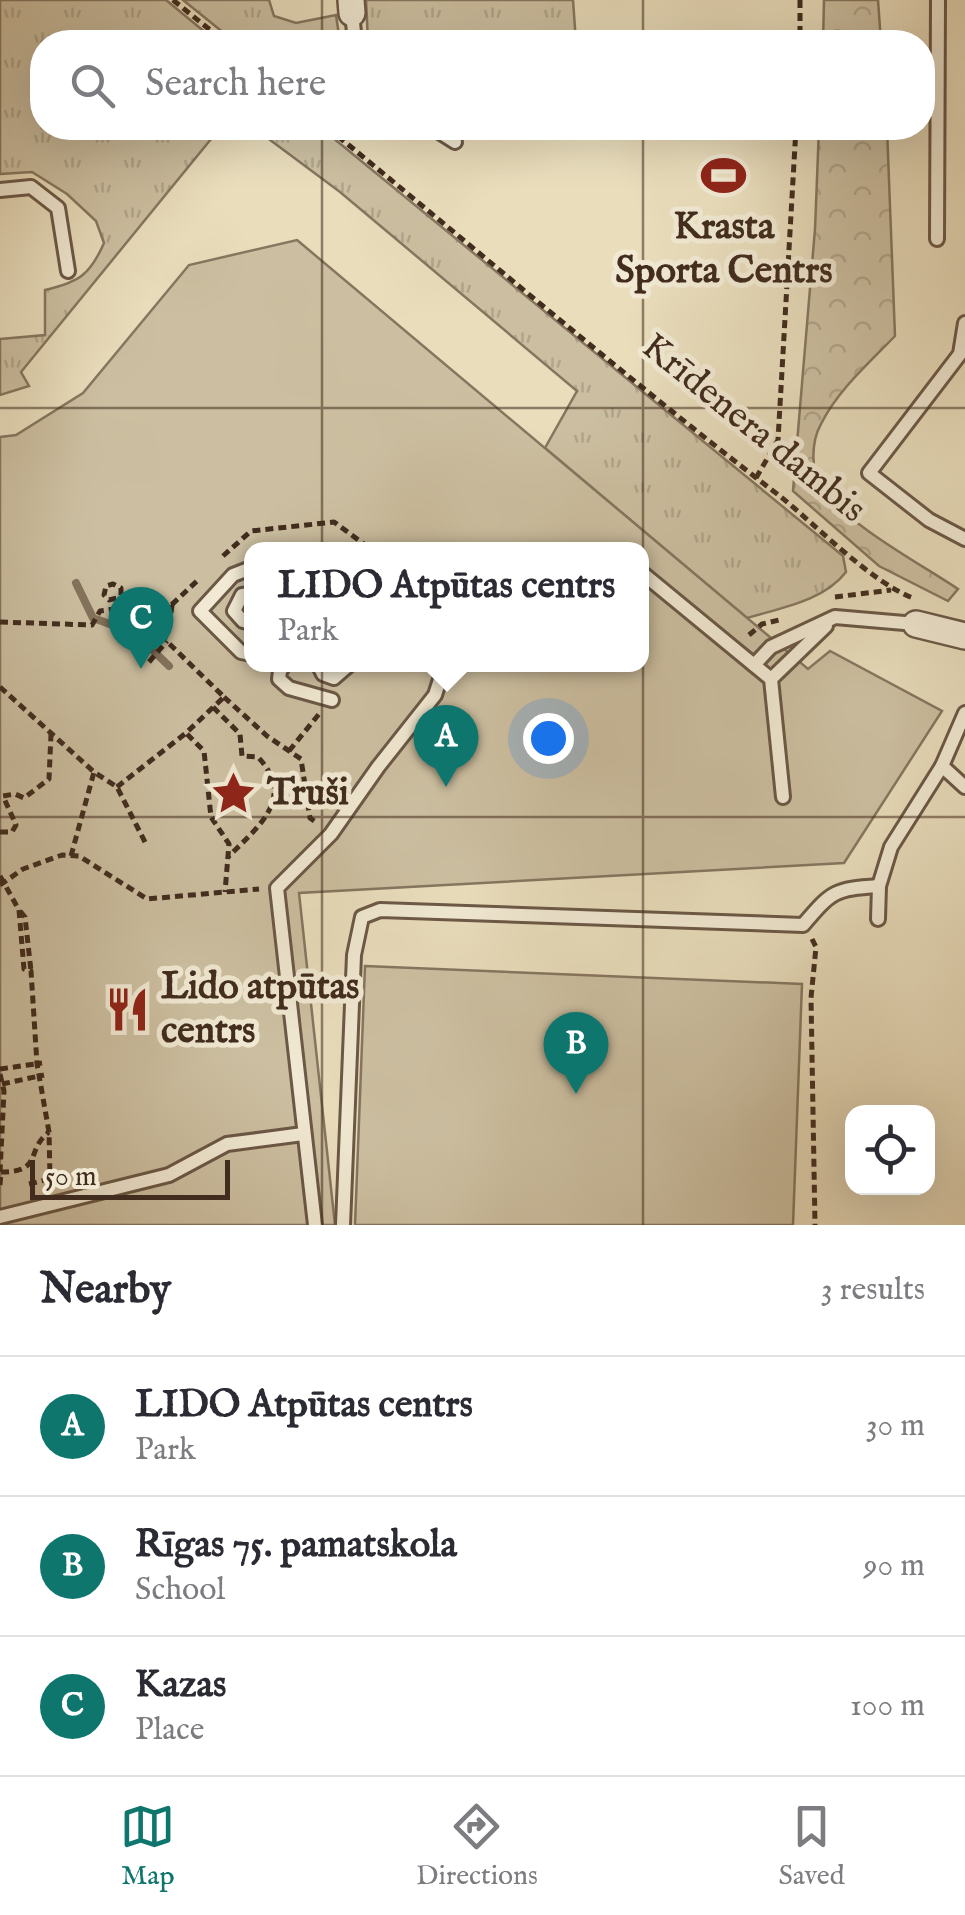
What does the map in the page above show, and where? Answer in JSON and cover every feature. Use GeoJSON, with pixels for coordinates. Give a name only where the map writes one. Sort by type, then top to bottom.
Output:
{"type":"FeatureCollection","features":[{"type":"Feature","properties":{"kind":"street"},"geometry":{"type":"LineString","coordinates":[[922,614],[965,636]]}},
{"type":"Feature","properties":{"kind":"lane"},"geometry":{"type":"LineString","coordinates":[[937,239],[938,0]]}},
{"type":"Feature","properties":{"kind":"lane"},"geometry":{"type":"LineString","coordinates":[[0,190],[30,186],[58,208],[68,271]]}},
{"type":"Feature","properties":{"kind":"lane"},"geometry":{"type":"LineString","coordinates":[[965,323],[960,354],[869,473],[929,520],[965,539]]}},
{"type":"Feature","properties":{"kind":"lane"},"geometry":{"type":"LineString","coordinates":[[244,570],[233,574],[200,611],[244,653]]}},
{"type":"Feature","properties":{"kind":"lane"},"geometry":{"type":"LineString","coordinates":[[649,579],[771,680],[784,797]]}},
{"type":"Feature","properties":{"kind":"lane"},"geometry":{"type":"LineString","coordinates":[[226,582],[244,595]]}},
{"type":"Feature","properties":{"kind":"lane"},"geometry":{"type":"LineString","coordinates":[[244,597],[234,611],[244,619]]}},
{"type":"Feature","properties":{"kind":"lane"},"geometry":{"type":"LineString","coordinates":[[754,665],[771,647],[835,617],[922,614]]}},
{"type":"Feature","properties":{"kind":"lane"},"geometry":{"type":"LineString","coordinates":[[771,680],[835,617]]}},
{"type":"Feature","properties":{"kind":"lane"},"geometry":{"type":"LineString","coordinates":[[223,636],[244,621]]}},
{"type":"Feature","properties":{"kind":"lane"},"geometry":{"type":"LineString","coordinates":[[280,672],[279,679],[289,688],[332,700]]}},
{"type":"Feature","properties":{"kind":"lane"},"geometry":{"type":"LineString","coordinates":[[315,1225],[277,888],[331,834],[435,696],[442,672]]}},
{"type":"Feature","properties":{"kind":"lane"},"geometry":{"type":"LineString","coordinates":[[878,920],[879,886],[891,848],[942,766],[965,714]]}},
{"type":"Feature","properties":{"kind":"lane"},"geometry":{"type":"LineString","coordinates":[[942,766],[965,786]]}},
{"type":"Feature","properties":{"kind":"lane"},"geometry":{"type":"LineString","coordinates":[[343,1225],[354,955],[362,917],[380,910],[803,926],[829,895],[879,886]]}},
{"type":"Feature","properties":{"kind":"lane"},"geometry":{"type":"LineString","coordinates":[[0,1216],[168,1175],[227,1144],[304,1134]]}},
{"type":"Feature","properties":{"kind":"path"},"geometry":{"type":"LineString","coordinates":[[173,0],[209,30]]}},
{"type":"Feature","properties":{"kind":"path"},"geometry":{"type":"LineString","coordinates":[[800,0],[800,30]]}},
{"type":"Feature","properties":{"kind":"path","name":"Krīdenera dambis"},"geometry":{"type":"LineString","coordinates":[[342,140],[620,371],[922,614]]}},
{"type":"Feature","properties":{"kind":"path"},"geometry":{"type":"LineString","coordinates":[[756,478],[778,440],[795,140]]}},
{"type":"Feature","properties":{"kind":"path"},"geometry":{"type":"LineString","coordinates":[[121,608],[124,596],[131,603],[132,614]]}},
{"type":"Feature","properties":{"kind":"path"},"geometry":{"type":"LineString","coordinates":[[0,622],[97,620],[100,611],[121,608],[150,625]]}},
{"type":"Feature","properties":{"kind":"path"},"geometry":{"type":"LineString","coordinates":[[149,662],[167,641]]}},
{"type":"Feature","properties":{"kind":"path"},"geometry":{"type":"LineString","coordinates":[[0,687],[94,772],[117,787],[146,844]]}},
{"type":"Feature","properties":{"kind":"path"},"geometry":{"type":"LineString","coordinates":[[224,697],[267,736],[300,759],[310,818],[331,834]]}},
{"type":"Feature","properties":{"kind":"path"},"geometry":{"type":"LineString","coordinates":[[213,707],[240,734],[242,756],[258,757],[270,770],[277,789],[274,804],[228,858]]}},
{"type":"Feature","properties":{"kind":"path"},"geometry":{"type":"LineString","coordinates":[[0,832],[12,832],[16,825],[2,796],[15,794],[24,798],[49,779],[51,733]]}},
{"type":"Feature","properties":{"kind":"path"},"geometry":{"type":"LineString","coordinates":[[186,734],[204,751],[211,817],[230,844],[225,892]]}},
{"type":"Feature","properties":{"kind":"path"},"geometry":{"type":"LineString","coordinates":[[71,856],[94,772]]}},
{"type":"Feature","properties":{"kind":"path"},"geometry":{"type":"LineString","coordinates":[[29,1184],[50,1178],[49,1132],[25,918],[2,881],[62,856],[79,856],[147,899],[277,888]]}},
{"type":"Feature","properties":{"kind":"path"},"geometry":{"type":"LineString","coordinates":[[19,910],[34,911]]}},
{"type":"Feature","properties":{"kind":"path"},"geometry":{"type":"LineString","coordinates":[[803,926],[816,946],[811,998],[814,1225]]}},
{"type":"Feature","properties":{"kind":"path"},"geometry":{"type":"LineString","coordinates":[[0,1185],[0,1072],[40,1064]]}},
{"type":"Feature","properties":{"kind":"path"},"geometry":{"type":"LineString","coordinates":[[2,1084],[42,1075]]}},
{"type":"Feature","properties":{"kind":"path"},"geometry":{"type":"LineString","coordinates":[[0,1172],[26,1168],[33,1162],[41,1138],[49,1132]]}},
{"type":"Feature","properties":{"kind":"path"},"geometry":{"type":"LineString","coordinates":[[26,1168],[30,1192]]}},
{"type":"Feature","properties":{"kind":"green space"},"geometry":{"type":"Polygon","coordinates":[[[0,0],[166,0],[202,30],[30,30],[30,140],[210,140],[21,372],[29,386],[0,395],[0,339],[45,335],[45,290],[82,276],[104,243],[96,221],[67,194],[32,172],[0,174],[0,0]]]}},
{"type":"Feature","properties":{"kind":"green space"},"geometry":{"type":"Polygon","coordinates":[[[183,0],[269,0],[274,16],[296,23],[336,15],[338,30],[220,30],[183,0]]]}},
{"type":"Feature","properties":{"kind":"green space"},"geometry":{"type":"Polygon","coordinates":[[[366,0],[573,0],[575,30],[367,30],[366,0]]]}},
{"type":"Feature","properties":{"kind":"green space"},"geometry":{"type":"Polygon","coordinates":[[[824,0],[878,0],[880,30],[823,30],[824,0]]]}},
{"type":"Feature","properties":{"kind":"green space"},"geometry":{"type":"Polygon","coordinates":[[[270,140],[336,140],[843,556],[846,572],[814,597],[747,618],[545,448],[577,391],[340,192],[270,140]]]}},
{"type":"Feature","properties":{"kind":"green space"},"geometry":{"type":"Polygon","coordinates":[[[819,140],[887,140],[895,336],[836,400],[821,424],[813,457],[823,490],[835,504],[886,543],[958,589],[948,601],[879,566],[793,491],[819,140]]]}},
{"type":"Feature","properties":{"kind":"green space","name":"Lido atpūtas centrs"},"geometry":{"type":"Polygon","coordinates":[[[297,240],[808,669],[830,651],[942,711],[844,863],[299,893],[335,1225],[0,1225],[0,437],[16,435],[83,393],[189,265],[297,240]]]}},
{"type":"Feature","properties":{"kind":"green space"},"geometry":{"type":"Polygon","coordinates":[[[365,966],[802,984],[793,1225],[355,1225],[365,966]]]}},
{"type":"Feature","properties":{"kind":"waterway"},"geometry":{"type":"LineString","coordinates":[[76,583],[93,618],[135,633],[169,666]]}},
{"type":"Feature","properties":{"kind":"place","name":"Krasta Sporta Centrs"},"geometry":{"type":"Point","coordinates":[724,176]}},
{"type":"Feature","properties":{"kind":"place","name":"Kazas"},"geometry":{"type":"Point","coordinates":[141,669]}},
{"type":"Feature","properties":{"kind":"place","name":"LIDO Atpūtas centrs"},"geometry":{"type":"Point","coordinates":[446,787]}},
{"type":"Feature","properties":{"kind":"place","name":"Truši"},"geometry":{"type":"Point","coordinates":[234,794]}},
{"type":"Feature","properties":{"kind":"place","name":"Lido atpūtas centrs"},"geometry":{"type":"Point","coordinates":[128,1010]}},
{"type":"Feature","properties":{"kind":"place","name":"Rīgas 75. pamatskola"},"geometry":{"type":"Point","coordinates":[576,1094]}}]}
